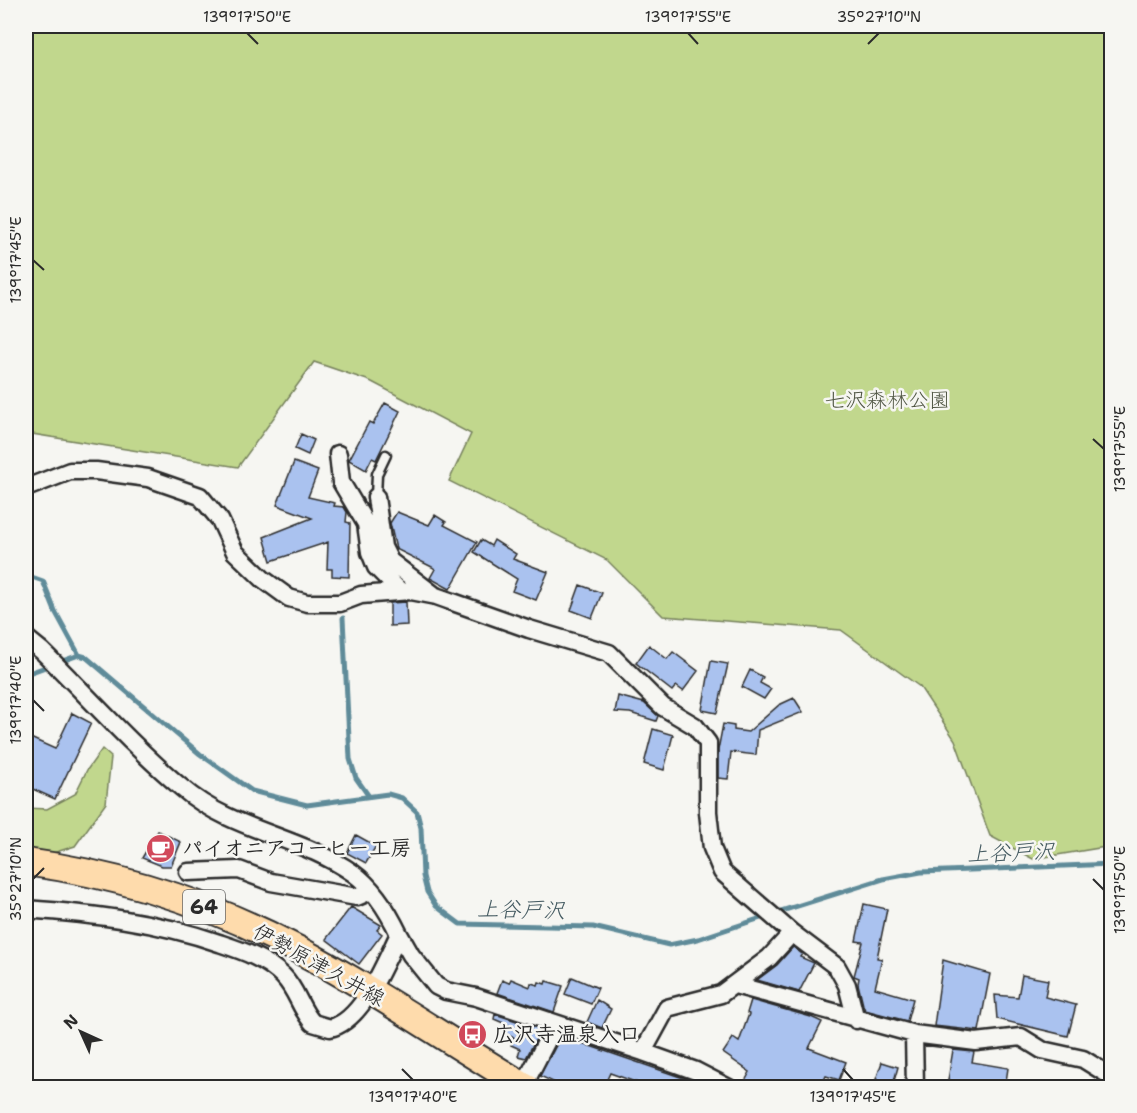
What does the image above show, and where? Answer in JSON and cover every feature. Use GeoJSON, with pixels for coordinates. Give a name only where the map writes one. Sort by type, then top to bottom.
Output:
{"type":"FeatureCollection","features":[{"type":"Feature","properties":{"kind":"main road","name":"伊勢原津久井線"},"geometry":{"type":"LineString","coordinates":[[26,862],[127,882],[206,908],[298,950],[525,1086]]}},
{"type":"Feature","properties":{"kind":"street"},"geometry":{"type":"LineString","coordinates":[[338,454],[341,482],[366,524],[370,552],[376,567],[399,591]]}},
{"type":"Feature","properties":{"kind":"street"},"geometry":{"type":"LineString","coordinates":[[26,488],[70,471],[96,471],[148,478],[200,496],[220,520],[235,552],[263,579],[290,598],[307,603],[340,603],[362,596],[399,591],[436,596],[529,629],[609,653],[663,707],[695,726],[708,743],[708,812],[716,861],[722,872],[837,967],[847,986],[856,1020]]}},
{"type":"Feature","properties":{"kind":"street"},"geometry":{"type":"LineString","coordinates":[[376,498],[383,548],[390,561],[436,596]]}},
{"type":"Feature","properties":{"kind":"street"},"geometry":{"type":"LineString","coordinates":[[26,638],[182,789],[212,810],[333,862],[354,874],[387,908],[411,956],[436,986],[643,1052],[696,1071],[729,1088]]}},
{"type":"Feature","properties":{"kind":"street"},"geometry":{"type":"LineString","coordinates":[[188,872],[239,870],[271,882],[357,897],[371,891]]}},
{"type":"Feature","properties":{"kind":"street"},"geometry":{"type":"LineString","coordinates":[[26,909],[110,916],[179,929],[247,952],[268,963],[285,977],[306,1015],[323,1028],[339,1026],[347,1021],[369,992],[399,934]]}},
{"type":"Feature","properties":{"kind":"street"},"geometry":{"type":"LineString","coordinates":[[643,1052],[667,1008],[721,994],[735,985],[783,945],[787,928]]}},
{"type":"Feature","properties":{"kind":"street"},"geometry":{"type":"LineString","coordinates":[[735,985],[856,1020],[914,1034],[976,1042],[1021,1037],[1042,1050],[1083,1059],[1112,1077]]}},
{"type":"Feature","properties":{"kind":"street"},"geometry":{"type":"LineString","coordinates":[[525,1086],[555,1024]]}},
{"type":"Feature","properties":{"kind":"street"},"geometry":{"type":"LineString","coordinates":[[914,1034],[915,1088]]}},
{"type":"Feature","properties":{"kind":"lane"},"geometry":{"type":"LineString","coordinates":[[376,498],[377,474],[386,455]]}},
{"type":"Feature","properties":{"kind":"green space","name":"七沢森林公園"},"geometry":{"type":"Polygon","coordinates":[[[26,26],[1111,26],[1111,846],[1033,859],[990,836],[955,740],[920,687],[841,630],[663,616],[607,560],[449,481],[471,434],[370,381],[314,362],[238,467],[26,433],[26,26]]]}},
{"type":"Feature","properties":{"kind":"green space"},"geometry":{"type":"Polygon","coordinates":[[[102,749],[111,757],[106,803],[75,846],[53,853],[26,848],[26,808],[47,809],[75,794],[87,770],[102,749]]]}},
{"type":"Feature","properties":{"kind":"building"},"geometry":{"type":"Polygon","coordinates":[[[385,403],[400,411],[376,460],[372,458],[366,470],[349,460],[369,422],[373,424],[385,403]]]}},
{"type":"Feature","properties":{"kind":"building"},"geometry":{"type":"Polygon","coordinates":[[[301,434],[314,440],[308,455],[295,449],[301,434]]]}},
{"type":"Feature","properties":{"kind":"building"},"geometry":{"type":"Polygon","coordinates":[[[294,462],[318,471],[308,497],[335,503],[334,506],[344,507],[347,512],[346,522],[350,523],[349,577],[332,576],[332,569],[327,569],[328,542],[271,561],[264,537],[312,518],[277,505],[294,462]]]}},
{"type":"Feature","properties":{"kind":"building"},"geometry":{"type":"Polygon","coordinates":[[[397,512],[429,525],[435,515],[446,522],[444,525],[477,542],[450,589],[430,578],[435,569],[396,549],[390,523],[397,512]]]}},
{"type":"Feature","properties":{"kind":"building"},"geometry":{"type":"Polygon","coordinates":[[[481,540],[491,546],[494,540],[516,554],[513,559],[548,572],[536,600],[512,591],[517,579],[474,552],[481,540]]]}},
{"type":"Feature","properties":{"kind":"building"},"geometry":{"type":"Polygon","coordinates":[[[580,585],[602,593],[592,618],[571,610],[580,585]]]}},
{"type":"Feature","properties":{"kind":"building"},"geometry":{"type":"Polygon","coordinates":[[[406,602],[407,625],[390,626],[390,603],[406,602]]]}},
{"type":"Feature","properties":{"kind":"building"},"geometry":{"type":"Polygon","coordinates":[[[649,645],[667,659],[673,652],[698,671],[683,691],[676,686],[672,691],[636,663],[649,645]]]}},
{"type":"Feature","properties":{"kind":"building"},"geometry":{"type":"Polygon","coordinates":[[[711,661],[728,664],[717,713],[702,710],[711,661]]]}},
{"type":"Feature","properties":{"kind":"building"},"geometry":{"type":"Polygon","coordinates":[[[750,670],[763,677],[760,683],[771,689],[764,699],[742,687],[750,670]]]}},
{"type":"Feature","properties":{"kind":"building"},"geometry":{"type":"Polygon","coordinates":[[[618,696],[644,703],[658,716],[656,721],[630,713],[615,712],[618,696]]]}},
{"type":"Feature","properties":{"kind":"building"},"geometry":{"type":"Polygon","coordinates":[[[794,698],[803,712],[758,730],[756,755],[731,752],[728,779],[718,778],[718,750],[723,724],[734,726],[734,730],[748,732],[779,705],[794,698]]]}},
{"type":"Feature","properties":{"kind":"building"},"geometry":{"type":"Polygon","coordinates":[[[72,713],[91,723],[55,799],[26,786],[26,736],[55,749],[72,713]]]}},
{"type":"Feature","properties":{"kind":"building"},"geometry":{"type":"Polygon","coordinates":[[[653,729],[673,735],[664,770],[644,764],[653,729]]]}},
{"type":"Feature","properties":{"kind":"building","name":"パイオニアコーヒー工房"},"geometry":{"type":"Polygon","coordinates":[[[158,831],[181,842],[171,866],[162,866],[142,858],[158,831]]]}},
{"type":"Feature","properties":{"kind":"building"},"geometry":{"type":"Polygon","coordinates":[[[356,835],[376,846],[366,863],[347,853],[356,835]]]}},
{"type":"Feature","properties":{"kind":"building"},"geometry":{"type":"Polygon","coordinates":[[[864,904],[887,909],[877,958],[882,959],[875,988],[913,999],[907,1021],[865,1010],[863,1005],[858,984],[859,978],[854,976],[863,942],[856,941],[864,904]]]}},
{"type":"Feature","properties":{"kind":"building"},"geometry":{"type":"Polygon","coordinates":[[[351,907],[381,925],[377,930],[382,934],[359,964],[326,939],[351,907]]]}},
{"type":"Feature","properties":{"kind":"building"},"geometry":{"type":"Polygon","coordinates":[[[793,947],[802,954],[800,957],[814,963],[799,992],[757,980],[777,965],[793,947]]]}},
{"type":"Feature","properties":{"kind":"building"},"geometry":{"type":"Polygon","coordinates":[[[943,960],[990,974],[979,1031],[934,1026],[943,960]]]}},
{"type":"Feature","properties":{"kind":"building"},"geometry":{"type":"Polygon","coordinates":[[[1022,975],[1048,980],[1045,997],[1076,1005],[1068,1036],[997,1019],[995,995],[1018,997],[1022,975]]]}},
{"type":"Feature","properties":{"kind":"building"},"geometry":{"type":"Polygon","coordinates":[[[572,977],[598,988],[591,1004],[565,994],[572,977]]]}},
{"type":"Feature","properties":{"kind":"building"},"geometry":{"type":"Polygon","coordinates":[[[511,979],[530,987],[531,983],[538,985],[539,982],[545,984],[546,981],[563,986],[554,1012],[497,993],[502,980],[509,983],[511,979]]]}},
{"type":"Feature","properties":{"kind":"building"},"geometry":{"type":"Polygon","coordinates":[[[597,1000],[611,1009],[602,1028],[587,1022],[597,1000]]]}},
{"type":"Feature","properties":{"kind":"building"},"geometry":{"type":"Polygon","coordinates":[[[751,1000],[822,1022],[809,1048],[846,1062],[839,1080],[826,1076],[820,1088],[751,1088],[744,1083],[750,1072],[723,1053],[733,1038],[739,1042],[749,1014],[747,1013],[751,1000]]]}},
{"type":"Feature","properties":{"kind":"building"},"geometry":{"type":"Polygon","coordinates":[[[495,1014],[541,1029],[526,1058],[518,1056],[520,1049],[511,1045],[514,1038],[505,1034],[508,1025],[494,1019],[495,1014]]]}},
{"type":"Feature","properties":{"kind":"building"},"geometry":{"type":"Polygon","coordinates":[[[561,1036],[692,1081],[690,1088],[652,1088],[610,1073],[603,1088],[566,1088],[540,1076],[561,1036]]]}},
{"type":"Feature","properties":{"kind":"building"},"geometry":{"type":"Polygon","coordinates":[[[953,1050],[974,1052],[972,1062],[1008,1068],[1005,1088],[984,1088],[948,1080],[953,1050]]]}},
{"type":"Feature","properties":{"kind":"building"},"geometry":{"type":"Polygon","coordinates":[[[882,1062],[898,1067],[892,1088],[873,1088],[882,1062]]]}},
{"type":"Feature","properties":{"kind":"waterway"},"geometry":{"type":"LineString","coordinates":[[26,575],[43,581],[55,611],[79,655]]}},
{"type":"Feature","properties":{"kind":"waterway"},"geometry":{"type":"LineString","coordinates":[[343,618],[350,759],[356,778],[368,795]]}},
{"type":"Feature","properties":{"kind":"waterway","name":"上谷戸沢"},"geometry":{"type":"LineString","coordinates":[[26,674],[79,655],[86,657],[200,754],[252,791],[307,805],[388,794],[402,798],[417,812],[421,828],[423,876],[427,892],[436,906],[460,924],[593,927],[669,945],[698,939],[767,916]]}},
{"type":"Feature","properties":{"kind":"waterway","name":"上谷戸沢"},"geometry":{"type":"LineString","coordinates":[[775,913],[883,879],[921,872],[1112,864]]}},
{"type":"Feature","properties":{"kind":"place","name":"パイオニアコーヒー工房"},"geometry":{"type":"Point","coordinates":[161,848]}},
{"type":"Feature","properties":{"kind":"place","name":"広沢寺温泉入口"},"geometry":{"type":"Point","coordinates":[472,1034]}}]}
